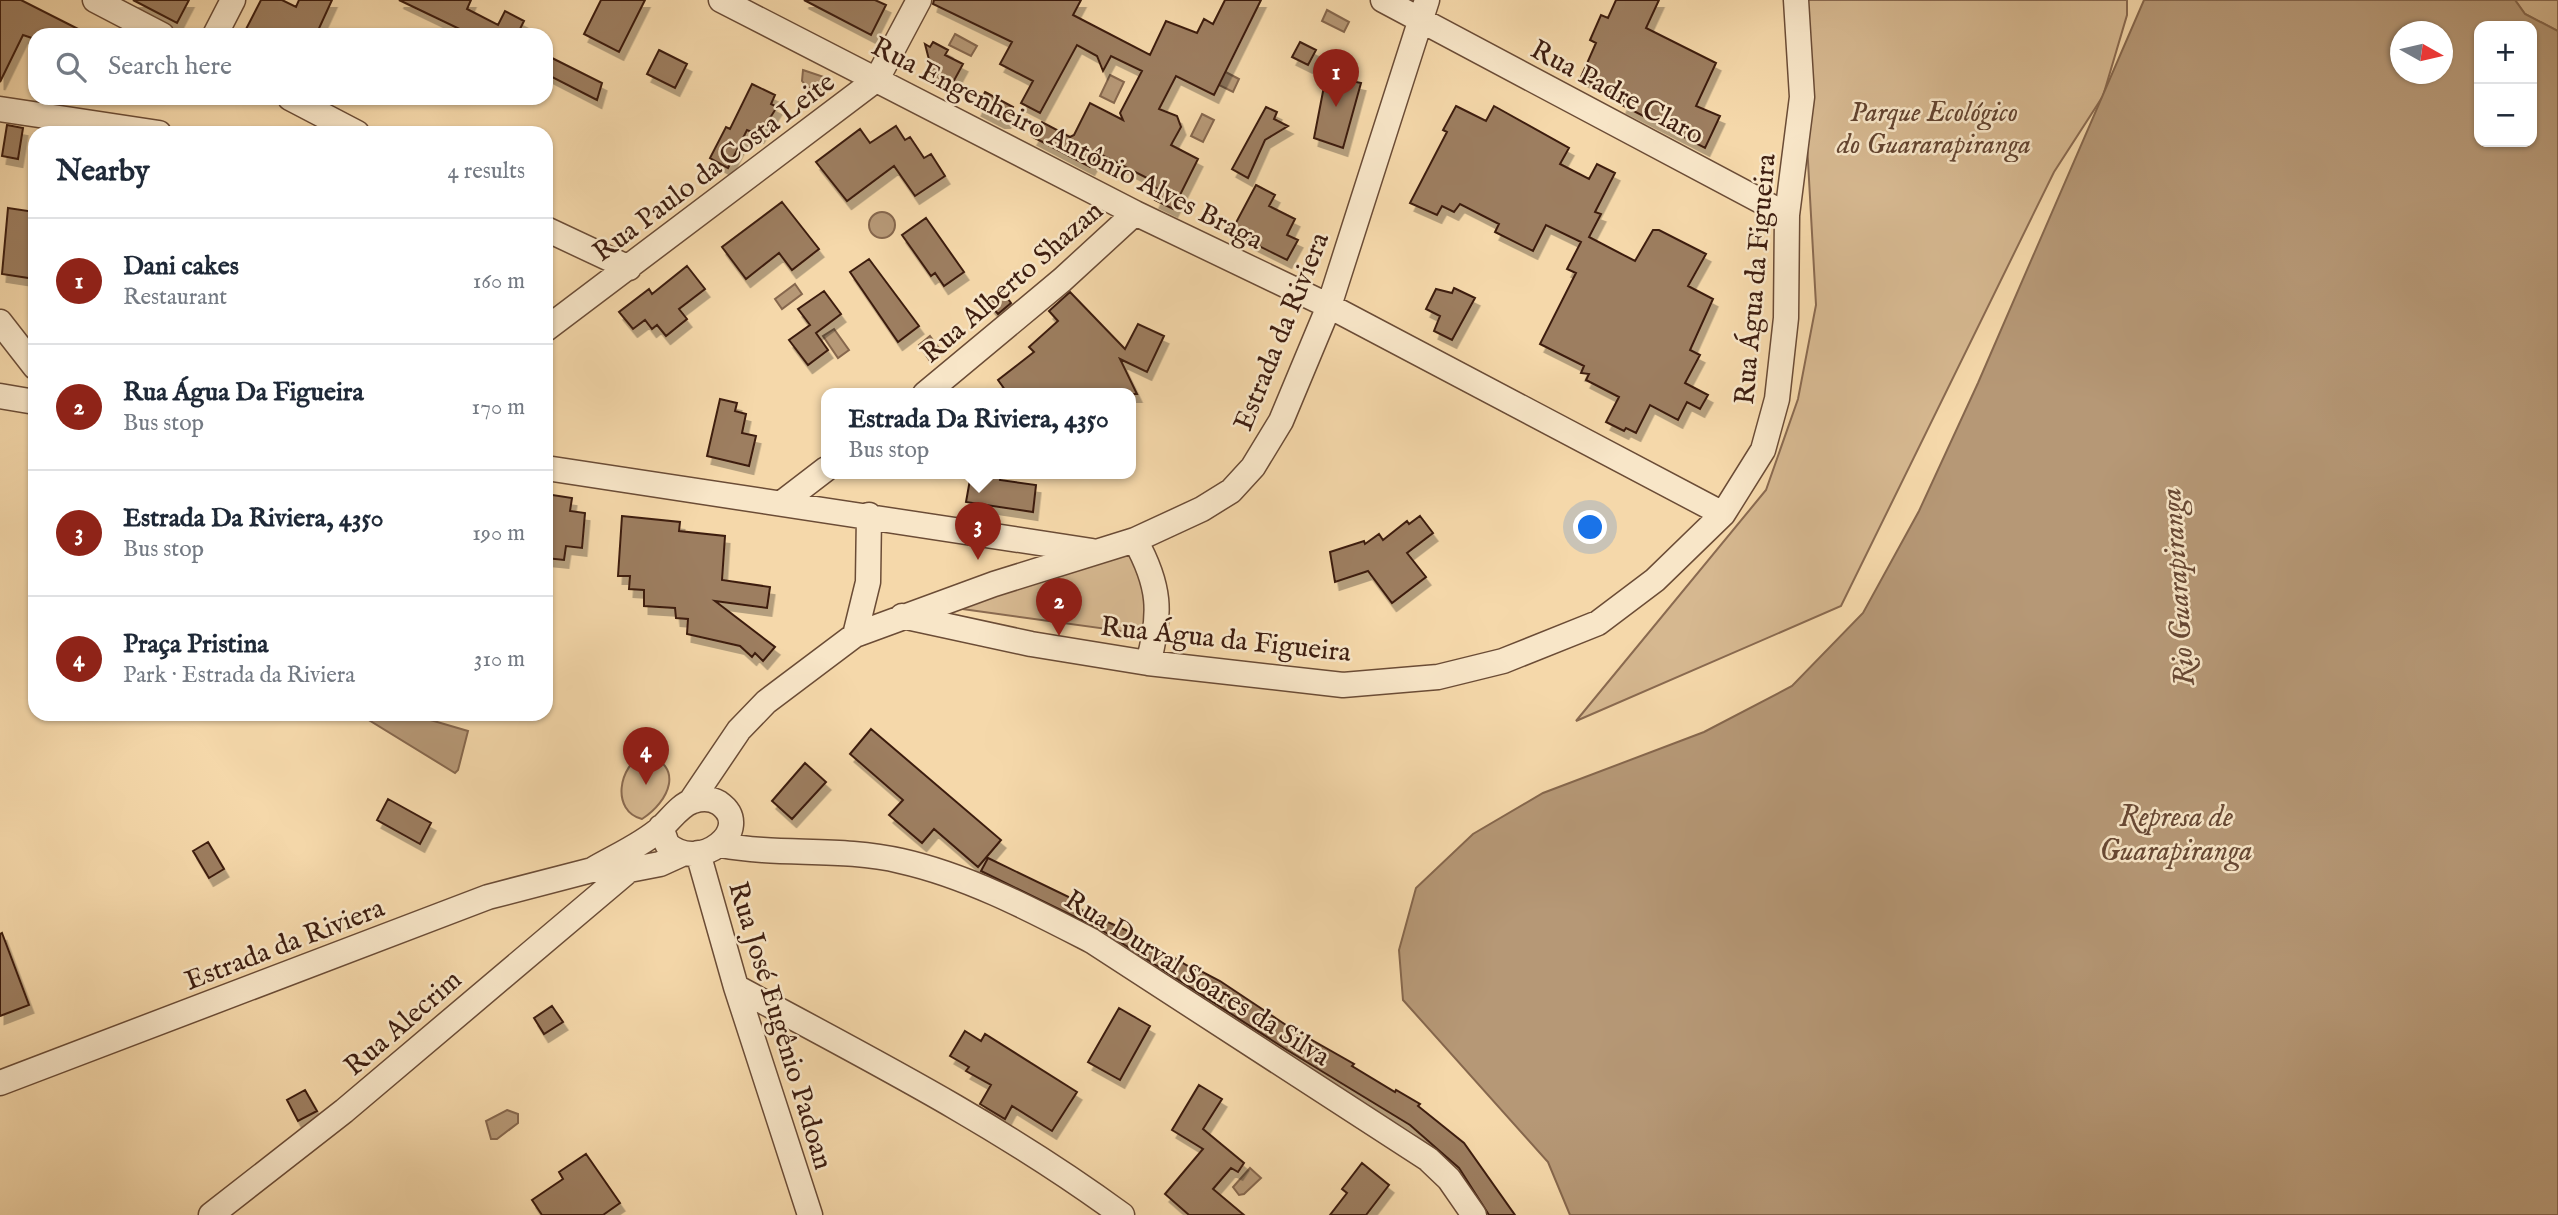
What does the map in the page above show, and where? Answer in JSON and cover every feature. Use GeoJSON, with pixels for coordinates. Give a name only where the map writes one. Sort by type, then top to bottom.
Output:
{"type":"FeatureCollection","features":[{"type":"Feature","properties":{"kind":"street"},"geometry":{"type":"LineString","coordinates":[[95,0],[149,28]]}},
{"type":"Feature","properties":{"kind":"street"},"geometry":{"type":"LineString","coordinates":[[219,28],[233,0]]}},
{"type":"Feature","properties":{"kind":"street","name":"Rua Engenheiro Antônio Alves Braga"},"geometry":{"type":"LineString","coordinates":[[721,0],[1135,214],[1329,306],[1723,514]]}},
{"type":"Feature","properties":{"kind":"street","name":"Rua Paulo da Costa Leite"},"geometry":{"type":"LineString","coordinates":[[553,324],[877,79],[919,0]]}},
{"type":"Feature","properties":{"kind":"street","name":"Rua Padre Claro"},"geometry":{"type":"LineString","coordinates":[[1383,0],[1424,10],[1787,215]]}},
{"type":"Feature","properties":{"kind":"street","name":"Rua Água da Figueira"},"geometry":{"type":"LineString","coordinates":[[902,616],[1031,644],[1148,663],[1343,685],[1437,677],[1503,661],[1598,623],[1655,580],[1723,514],[1763,450],[1777,399],[1786,318],[1787,215],[1802,97],[1796,0]]}},
{"type":"Feature","properties":{"kind":"street","name":"Estrada da Riviera"},"geometry":{"type":"LineString","coordinates":[[593,870],[662,827],[691,801],[739,730],[766,702],[855,635],[902,616],[1135,540],[1202,509],[1231,491],[1253,467],[1281,421],[1329,306],[1424,10]]}},
{"type":"Feature","properties":{"kind":"street"},"geometry":{"type":"LineString","coordinates":[[303,105],[344,126]]}},
{"type":"Feature","properties":{"kind":"street"},"geometry":{"type":"LineString","coordinates":[[0,109],[113,126]]}},
{"type":"Feature","properties":{"kind":"street","name":"Rua Alberto Shazan"},"geometry":{"type":"LineString","coordinates":[[932,388],[1062,280],[1135,214]]}},
{"type":"Feature","properties":{"kind":"street"},"geometry":{"type":"LineString","coordinates":[[553,232],[629,268]]}},
{"type":"Feature","properties":{"kind":"street"},"geometry":{"type":"LineString","coordinates":[[0,322],[28,359]]}},
{"type":"Feature","properties":{"kind":"street"},"geometry":{"type":"LineString","coordinates":[[0,396],[28,401]]}},
{"type":"Feature","properties":{"kind":"street"},"geometry":{"type":"LineString","coordinates":[[553,469],[1099,552]]}},
{"type":"Feature","properties":{"kind":"street"},"geometry":{"type":"LineString","coordinates":[[783,502],[821,473]]}},
{"type":"Feature","properties":{"kind":"street"},"geometry":{"type":"LineString","coordinates":[[855,635],[868,582],[869,515]]}},
{"type":"Feature","properties":{"kind":"street"},"geometry":{"type":"LineString","coordinates":[[1135,540],[1150,566],[1158,597],[1157,632],[1148,663]]}},
{"type":"Feature","properties":{"kind":"street"},"geometry":{"type":"LineString","coordinates":[[719,803],[720,758]]}},
{"type":"Feature","properties":{"kind":"street"},"geometry":{"type":"LineString","coordinates":[[662,827],[667,844],[708,845],[727,813],[719,803],[705,798],[691,801]]}},
{"type":"Feature","properties":{"kind":"street","name":"Estrada da Riviera"},"geometry":{"type":"LineString","coordinates":[[0,1083],[488,897],[593,870],[629,870],[660,864],[708,845]]}},
{"type":"Feature","properties":{"kind":"street","name":"Rua Durval Soares da Silva"},"geometry":{"type":"LineString","coordinates":[[708,845],[805,850],[900,860],[972,884],[1043,916],[1104,948],[1428,1159],[1449,1179],[1474,1215]]}},
{"type":"Feature","properties":{"kind":"street","name":"Rua José Eugênio Padoan"},"geometry":{"type":"LineString","coordinates":[[708,845],[736,987],[810,1215]]}},
{"type":"Feature","properties":{"kind":"street","name":"Rua Alecrim"},"geometry":{"type":"LineString","coordinates":[[211,1215],[344,1111],[629,870]]}},
{"type":"Feature","properties":{"kind":"street"},"geometry":{"type":"LineString","coordinates":[[736,987],[910,1081],[1030,1151],[1122,1215]]}},
{"type":"Feature","properties":{"kind":"green space","name":"Parque Ecológico do Guararapiranga"},"geometry":{"type":"Polygon","coordinates":[[[1799,0],[2127,0],[2127,15],[2103,96],[2054,172],[1841,606],[1576,721],[1766,490],[1798,399],[1816,305],[1799,0]]]}},
{"type":"Feature","properties":{"kind":"green space"},"geometry":{"type":"Polygon","coordinates":[[[2515,0],[2558,0],[2558,31],[2525,14],[2515,0]]]}},
{"type":"Feature","properties":{"kind":"green space"},"geometry":{"type":"Polygon","coordinates":[[[1135,548],[1149,603],[1143,634],[948,607],[1135,548]]]}},
{"type":"Feature","properties":{"kind":"green space"},"geometry":{"type":"Polygon","coordinates":[[[644,754],[657,759],[665,766],[669,784],[660,803],[642,819],[626,807],[622,788],[628,768],[644,754]]]}},
{"type":"Feature","properties":{"kind":"water","name":"Represa de Guarapiranga"},"geometry":{"type":"Polygon","coordinates":[[[2144,0],[2515,0],[2525,14],[2558,31],[2558,1215],[1570,1215],[1548,1162],[1403,1000],[1399,950],[1416,888],[1473,834],[1543,793],[1704,732],[1792,686],[1863,613],[1919,511],[1978,383],[2144,0]]]}},
{"type":"Feature","properties":{"kind":"water"},"geometry":{"type":"Polygon","coordinates":[[[1327,10],[1349,22],[1344,32],[1322,21],[1327,10]]]}},
{"type":"Feature","properties":{"kind":"water"},"geometry":{"type":"Polygon","coordinates":[[[955,34],[977,46],[971,56],[949,45],[955,34]]]}},
{"type":"Feature","properties":{"kind":"water"},"geometry":{"type":"Polygon","coordinates":[[[1218,68],[1239,79],[1233,92],[1211,81],[1218,68]]]}},
{"type":"Feature","properties":{"kind":"water"},"geometry":{"type":"Polygon","coordinates":[[[803,70],[824,77],[828,83],[826,87],[816,90],[807,86],[802,81],[803,70]]]}},
{"type":"Feature","properties":{"kind":"water"},"geometry":{"type":"Polygon","coordinates":[[[1110,75],[1124,82],[1114,103],[1100,96],[1110,75]]]}},
{"type":"Feature","properties":{"kind":"water"},"geometry":{"type":"Polygon","coordinates":[[[1202,114],[1214,120],[1203,142],[1191,136],[1202,114]]]}},
{"type":"Feature","properties":{"kind":"water"},"geometry":{"type":"Polygon","coordinates":[[[882,212],[891,216],[895,225],[891,234],[882,238],[873,234],[869,225],[873,216],[882,212]]]}},
{"type":"Feature","properties":{"kind":"water"},"geometry":{"type":"Polygon","coordinates":[[[795,284],[802,294],[782,309],[775,299],[795,284]]]}},
{"type":"Feature","properties":{"kind":"water"},"geometry":{"type":"Polygon","coordinates":[[[834,329],[849,350],[838,358],[823,336],[834,329]]]}},
{"type":"Feature","properties":{"kind":"water"},"geometry":{"type":"Polygon","coordinates":[[[930,336],[942,352],[930,361],[919,345],[930,336]]]}},
{"type":"Feature","properties":{"kind":"water"},"geometry":{"type":"Polygon","coordinates":[[[370,721],[434,721],[468,731],[455,773],[370,721]]]}},
{"type":"Feature","properties":{"kind":"water"},"geometry":{"type":"Polygon","coordinates":[[[507,1110],[518,1114],[518,1123],[497,1139],[491,1139],[486,1121],[507,1110]]]}},
{"type":"Feature","properties":{"kind":"water"},"geometry":{"type":"Polygon","coordinates":[[[1250,1168],[1261,1178],[1244,1194],[1239,1195],[1233,1187],[1250,1168]]]}},
{"type":"Feature","properties":{"kind":"building"},"geometry":{"type":"Polygon","coordinates":[[[0,0],[21,0],[76,28],[28,28],[28,37],[23,35],[0,82],[0,0]]]}},
{"type":"Feature","properties":{"kind":"building"},"geometry":{"type":"Polygon","coordinates":[[[133,0],[189,0],[177,23],[133,0]]]}},
{"type":"Feature","properties":{"kind":"building"},"geometry":{"type":"Polygon","coordinates":[[[261,0],[282,0],[296,7],[299,0],[332,0],[319,28],[247,28],[261,0]]]}},
{"type":"Feature","properties":{"kind":"building"},"geometry":{"type":"Polygon","coordinates":[[[399,0],[471,0],[467,9],[498,25],[505,11],[524,21],[520,28],[457,28],[399,0]]]}},
{"type":"Feature","properties":{"kind":"building"},"geometry":{"type":"Polygon","coordinates":[[[601,0],[645,0],[619,52],[584,34],[601,0]]]}},
{"type":"Feature","properties":{"kind":"building"},"geometry":{"type":"Polygon","coordinates":[[[804,0],[875,0],[886,5],[871,35],[804,0]]]}},
{"type":"Feature","properties":{"kind":"building"},"geometry":{"type":"Polygon","coordinates":[[[934,0],[1081,0],[1073,15],[1150,55],[1166,21],[1197,33],[1204,19],[1213,24],[1225,0],[1261,0],[1214,95],[1176,76],[1159,109],[1177,116],[1181,127],[1171,145],[1198,159],[1173,209],[1155,200],[1160,190],[1151,185],[1153,181],[1098,153],[1090,167],[1033,137],[1042,122],[1070,137],[1074,135],[1090,103],[1123,120],[1120,113],[1142,71],[1111,56],[1103,71],[1097,56],[1077,45],[1040,113],[1021,103],[1033,81],[1000,64],[1012,42],[933,4],[934,0]]]}},
{"type":"Feature","properties":{"kind":"building"},"geometry":{"type":"Polygon","coordinates":[[[1616,0],[1659,0],[1646,28],[1716,63],[1696,106],[1720,116],[1705,148],[1622,105],[1624,100],[1581,77],[1596,43],[1590,40],[1601,15],[1608,18],[1616,0]]]}},
{"type":"Feature","properties":{"kind":"building"},"geometry":{"type":"Polygon","coordinates":[[[933,42],[948,50],[945,55],[963,64],[950,88],[934,79],[925,44],[930,47],[933,42]]]}},
{"type":"Feature","properties":{"kind":"building"},"geometry":{"type":"Polygon","coordinates":[[[1300,42],[1316,50],[1308,65],[1292,57],[1300,42]]]}},
{"type":"Feature","properties":{"kind":"building"},"geometry":{"type":"Polygon","coordinates":[[[659,50],[687,64],[675,88],[647,74],[659,50]]]}},
{"type":"Feature","properties":{"kind":"building"},"geometry":{"type":"Polygon","coordinates":[[[553,58],[602,83],[597,100],[553,78],[553,58]]]}},
{"type":"Feature","properties":{"kind":"building"},"geometry":{"type":"Polygon","coordinates":[[[1326,76],[1341,83],[1342,79],[1361,83],[1343,148],[1314,138],[1326,76]]]}},
{"type":"Feature","properties":{"kind":"building"},"geometry":{"type":"Polygon","coordinates":[[[752,84],[775,95],[771,104],[777,107],[759,135],[747,130],[728,168],[710,158],[726,127],[730,129],[752,84]]]}},
{"type":"Feature","properties":{"kind":"building"},"geometry":{"type":"Polygon","coordinates":[[[985,92],[1013,107],[1006,120],[1000,120],[977,108],[985,92]]]}},
{"type":"Feature","properties":{"kind":"building"},"geometry":{"type":"Polygon","coordinates":[[[1456,106],[1486,121],[1494,106],[1569,148],[1560,164],[1589,179],[1597,164],[1615,173],[1595,212],[1601,214],[1589,237],[1635,261],[1653,230],[1659,230],[1706,254],[1688,286],[1713,299],[1690,350],[1700,355],[1685,383],[1708,395],[1700,409],[1687,402],[1678,420],[1650,405],[1636,433],[1626,428],[1624,431],[1606,422],[1619,397],[1586,380],[1589,374],[1581,373],[1584,366],[1540,344],[1576,273],[1567,269],[1581,242],[1546,225],[1533,251],[1495,232],[1499,224],[1460,204],[1454,212],[1442,206],[1437,215],[1410,203],[1447,132],[1443,130],[1456,106]]]}},
{"type":"Feature","properties":{"kind":"building"},"geometry":{"type":"Polygon","coordinates":[[[1266,107],[1277,112],[1274,119],[1288,126],[1265,140],[1248,178],[1232,169],[1266,107]]]}},
{"type":"Feature","properties":{"kind":"building"},"geometry":{"type":"Polygon","coordinates":[[[7,125],[23,128],[18,159],[2,156],[7,125]]]}},
{"type":"Feature","properties":{"kind":"building"},"geometry":{"type":"Polygon","coordinates":[[[896,126],[905,140],[910,137],[924,158],[931,154],[945,176],[915,196],[894,166],[847,201],[816,162],[860,129],[870,143],[896,126]]]}},
{"type":"Feature","properties":{"kind":"building"},"geometry":{"type":"Polygon","coordinates":[[[1256,185],[1275,195],[1269,206],[1295,219],[1287,235],[1298,240],[1287,260],[1231,232],[1256,185]]]}},
{"type":"Feature","properties":{"kind":"building"},"geometry":{"type":"Polygon","coordinates":[[[782,202],[819,249],[792,270],[779,253],[746,279],[722,247],[782,202]]]}},
{"type":"Feature","properties":{"kind":"building"},"geometry":{"type":"Polygon","coordinates":[[[8,208],[28,211],[28,278],[2,274],[8,208]]]}},
{"type":"Feature","properties":{"kind":"building"},"geometry":{"type":"Polygon","coordinates":[[[926,218],[964,272],[944,286],[935,273],[931,276],[902,235],[926,218]]]}},
{"type":"Feature","properties":{"kind":"building"},"geometry":{"type":"Polygon","coordinates":[[[869,259],[919,326],[898,342],[850,272],[869,259]]]}},
{"type":"Feature","properties":{"kind":"building"},"geometry":{"type":"Polygon","coordinates":[[[687,266],[705,289],[679,309],[687,319],[666,336],[657,325],[652,329],[645,320],[633,329],[619,312],[649,289],[652,294],[687,266]]]}},
{"type":"Feature","properties":{"kind":"building"},"geometry":{"type":"Polygon","coordinates":[[[1454,288],[1475,298],[1452,340],[1434,331],[1440,316],[1426,309],[1436,289],[1452,293],[1454,288]]]}},
{"type":"Feature","properties":{"kind":"building"},"geometry":{"type":"Polygon","coordinates":[[[1001,289],[1011,303],[998,314],[987,301],[1001,289]]]}},
{"type":"Feature","properties":{"kind":"building"},"geometry":{"type":"Polygon","coordinates":[[[824,291],[841,314],[816,333],[828,350],[808,365],[789,340],[810,325],[798,309],[824,291]]]}},
{"type":"Feature","properties":{"kind":"building"},"geometry":{"type":"Polygon","coordinates":[[[1070,292],[1125,349],[1138,324],[1164,336],[1147,372],[1120,359],[1134,388],[1004,388],[998,380],[1034,352],[1029,347],[1058,321],[1049,311],[1070,292]]]}},
{"type":"Feature","properties":{"kind":"building"},"geometry":{"type":"Polygon","coordinates":[[[720,399],[737,403],[735,411],[746,414],[742,433],[756,436],[749,466],[707,456],[720,399]]]}},
{"type":"Feature","properties":{"kind":"building"},"geometry":{"type":"Polygon","coordinates":[[[970,479],[1000,479],[1036,485],[1033,512],[966,502],[970,479]]]}},
{"type":"Feature","properties":{"kind":"building"},"geometry":{"type":"Polygon","coordinates":[[[553,495],[572,498],[570,511],[585,513],[582,548],[566,546],[564,560],[553,559],[553,495]]]}},
{"type":"Feature","properties":{"kind":"building"},"geometry":{"type":"Polygon","coordinates":[[[622,516],[680,522],[679,531],[725,536],[722,580],[770,587],[767,608],[715,601],[775,647],[763,661],[755,653],[752,657],[740,646],[687,634],[688,619],[676,618],[675,608],[644,606],[644,590],[629,589],[630,576],[618,576],[622,516]]]}},
{"type":"Feature","properties":{"kind":"building"},"geometry":{"type":"Polygon","coordinates":[[[1420,516],[1433,533],[1407,553],[1426,577],[1392,603],[1368,571],[1335,582],[1330,552],[1364,541],[1365,544],[1379,534],[1383,540],[1407,521],[1409,524],[1420,516]]]}},
{"type":"Feature","properties":{"kind":"building"},"geometry":{"type":"Polygon","coordinates":[[[871,729],[1001,840],[978,867],[934,829],[922,843],[889,815],[903,800],[850,754],[871,729]]]}},
{"type":"Feature","properties":{"kind":"building"},"geometry":{"type":"Polygon","coordinates":[[[805,763],[826,782],[792,819],[772,801],[805,763]]]}},
{"type":"Feature","properties":{"kind":"building"},"geometry":{"type":"Polygon","coordinates":[[[388,799],[431,823],[420,844],[377,820],[388,799]]]}},
{"type":"Feature","properties":{"kind":"building"},"geometry":{"type":"Polygon","coordinates":[[[208,842],[224,869],[209,878],[193,851],[208,842]]]}},
{"type":"Feature","properties":{"kind":"building"},"geometry":{"type":"Polygon","coordinates":[[[988,858],[1079,902],[1076,908],[1128,931],[1200,973],[1201,971],[1220,981],[1289,1027],[1354,1064],[1352,1066],[1420,1104],[1418,1106],[1464,1143],[1515,1215],[1489,1215],[1459,1168],[1410,1125],[1287,1050],[1100,929],[981,871],[988,858]]]}},
{"type":"Feature","properties":{"kind":"building"},"geometry":{"type":"Polygon","coordinates":[[[2,933],[29,1005],[0,1016],[0,934],[2,933]]]}},
{"type":"Feature","properties":{"kind":"building"},"geometry":{"type":"Polygon","coordinates":[[[552,1006],[563,1022],[544,1034],[534,1018],[552,1006]]]}},
{"type":"Feature","properties":{"kind":"building"},"geometry":{"type":"Polygon","coordinates":[[[1119,1008],[1150,1026],[1120,1080],[1088,1062],[1119,1008]]]}},
{"type":"Feature","properties":{"kind":"building"},"geometry":{"type":"Polygon","coordinates":[[[965,1031],[981,1041],[985,1034],[1077,1092],[1052,1131],[1012,1106],[1005,1119],[980,1104],[991,1085],[966,1071],[969,1067],[950,1056],[965,1031]]]}},
{"type":"Feature","properties":{"kind":"building"},"geometry":{"type":"Polygon","coordinates":[[[1199,1085],[1222,1099],[1203,1129],[1244,1163],[1238,1172],[1231,1168],[1213,1189],[1244,1215],[1189,1215],[1165,1194],[1203,1149],[1172,1130],[1199,1085]]]}},
{"type":"Feature","properties":{"kind":"building"},"geometry":{"type":"Polygon","coordinates":[[[305,1090],[317,1111],[298,1121],[287,1100],[305,1090]]]}},
{"type":"Feature","properties":{"kind":"building"},"geometry":{"type":"Polygon","coordinates":[[[586,1154],[620,1203],[603,1215],[542,1215],[532,1200],[563,1179],[559,1172],[586,1154]]]}},
{"type":"Feature","properties":{"kind":"building"},"geometry":{"type":"Polygon","coordinates":[[[1362,1163],[1389,1185],[1366,1215],[1330,1215],[1347,1193],[1342,1189],[1362,1163]]]}},
{"type":"Feature","properties":{"kind":"place","name":"Dani cakes"},"geometry":{"type":"Point","coordinates":[1336,107]}},
{"type":"Feature","properties":{"kind":"place","name":"Estrada Da Riviera, 4350"},"geometry":{"type":"Point","coordinates":[978,560]}},
{"type":"Feature","properties":{"kind":"place","name":"Rua Água Da Figueira"},"geometry":{"type":"Point","coordinates":[1059,636]}},
{"type":"Feature","properties":{"kind":"place","name":"Praça Pristina"},"geometry":{"type":"Point","coordinates":[646,785]}},
{"type":"Feature","properties":{"kind":"water label","name":"Rio Guarapiranga"},"geometry":{"type":"Point","coordinates":[2177,587]}}]}
